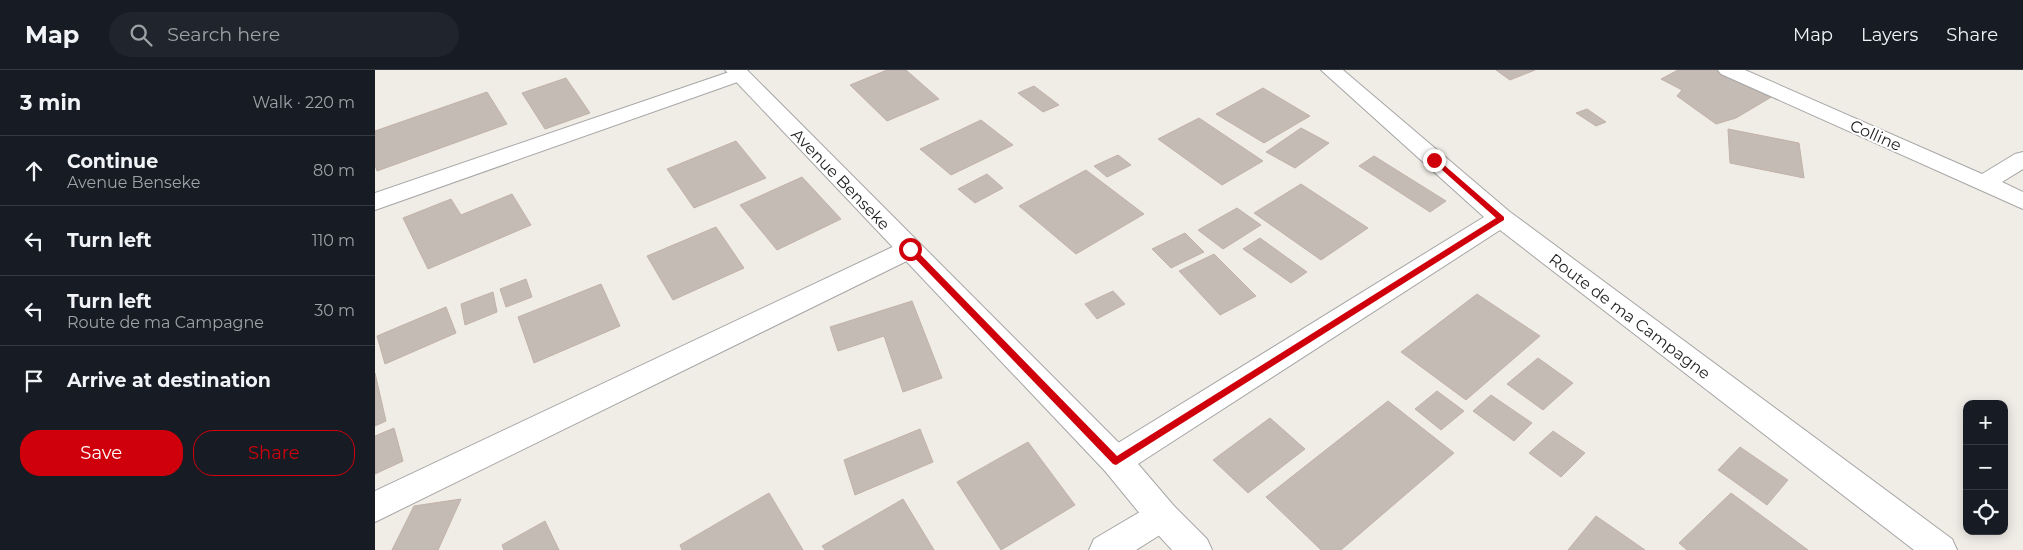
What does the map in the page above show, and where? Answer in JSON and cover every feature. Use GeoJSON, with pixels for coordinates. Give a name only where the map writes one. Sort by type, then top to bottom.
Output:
{"type":"FeatureCollection","features":[{"type":"Feature","properties":{"kind":"street","name":"Route de ma Campagne"},"geometry":{"type":"LineString","coordinates":[[1331,70],[1501,218],[1940,550]]}},
{"type":"Feature","properties":{"kind":"street","name":"Colline"},"geometry":{"type":"LineString","coordinates":[[1728,70],[2023,201]]}},
{"type":"Feature","properties":{"kind":"street"},"geometry":{"type":"LineString","coordinates":[[375,202],[737,72]]}},
{"type":"Feature","properties":{"kind":"street","name":"Avenue Benseke"},"geometry":{"type":"LineString","coordinates":[[737,72],[1116,461],[1162,516],[1195,550]]}},
{"type":"Feature","properties":{"kind":"street"},"geometry":{"type":"LineString","coordinates":[[1984,183],[2023,158]]}},
{"type":"Feature","properties":{"kind":"street"},"geometry":{"type":"LineString","coordinates":[[1116,461],[1501,218]]}},
{"type":"Feature","properties":{"kind":"street"},"geometry":{"type":"LineString","coordinates":[[375,507],[910,249]]}},
{"type":"Feature","properties":{"kind":"street"},"geometry":{"type":"LineString","coordinates":[[1107,550],[1162,516]]}},
{"type":"Feature","properties":{"kind":"building"},"geometry":{"type":"Polygon","coordinates":[[[887,70],[906,70],[939,99],[887,121],[850,85],[887,70]]]}},
{"type":"Feature","properties":{"kind":"building"},"geometry":{"type":"Polygon","coordinates":[[[1496,70],[1535,70],[1510,80],[1496,70]]]}},
{"type":"Feature","properties":{"kind":"building"},"geometry":{"type":"Polygon","coordinates":[[[1678,70],[1720,70],[1773,96],[1736,118],[1716,124],[1677,96],[1682,90],[1661,79],[1678,70]]]}},
{"type":"Feature","properties":{"kind":"building"},"geometry":{"type":"Polygon","coordinates":[[[566,78],[590,113],[545,129],[522,93],[566,78]]]}},
{"type":"Feature","properties":{"kind":"building"},"geometry":{"type":"Polygon","coordinates":[[[1034,86],[1059,105],[1043,112],[1018,93],[1034,86]]]}},
{"type":"Feature","properties":{"kind":"building"},"geometry":{"type":"Polygon","coordinates":[[[1263,88],[1310,116],[1264,143],[1216,114],[1263,88]]]}},
{"type":"Feature","properties":{"kind":"building"},"geometry":{"type":"Polygon","coordinates":[[[487,92],[507,124],[377,171],[375,165],[375,131],[487,92]]]}},
{"type":"Feature","properties":{"kind":"building"},"geometry":{"type":"Polygon","coordinates":[[[1587,109],[1606,122],[1596,126],[1576,113],[1587,109]]]}},
{"type":"Feature","properties":{"kind":"building"},"geometry":{"type":"Polygon","coordinates":[[[1199,118],[1263,161],[1222,185],[1158,139],[1199,118]]]}},
{"type":"Feature","properties":{"kind":"building"},"geometry":{"type":"Polygon","coordinates":[[[981,120],[1013,145],[951,175],[920,149],[981,120]]]}},
{"type":"Feature","properties":{"kind":"building"},"geometry":{"type":"Polygon","coordinates":[[[1301,128],[1329,143],[1295,168],[1266,152],[1301,128]]]}},
{"type":"Feature","properties":{"kind":"building"},"geometry":{"type":"Polygon","coordinates":[[[1728,129],[1799,143],[1804,178],[1730,163],[1728,129]]]}},
{"type":"Feature","properties":{"kind":"building"},"geometry":{"type":"Polygon","coordinates":[[[736,141],[766,178],[694,208],[667,169],[736,141]]]}},
{"type":"Feature","properties":{"kind":"building"},"geometry":{"type":"Polygon","coordinates":[[[1118,155],[1131,165],[1107,177],[1094,166],[1118,155]]]}},
{"type":"Feature","properties":{"kind":"building"},"geometry":{"type":"Polygon","coordinates":[[[1374,156],[1446,201],[1430,212],[1359,166],[1374,156]]]}},
{"type":"Feature","properties":{"kind":"building"},"geometry":{"type":"Polygon","coordinates":[[[1086,170],[1144,214],[1076,254],[1019,206],[1086,170]]]}},
{"type":"Feature","properties":{"kind":"building"},"geometry":{"type":"Polygon","coordinates":[[[987,174],[1003,188],[975,203],[958,189],[987,174]]]}},
{"type":"Feature","properties":{"kind":"building"},"geometry":{"type":"Polygon","coordinates":[[[802,177],[841,219],[777,250],[740,205],[802,177]]]}},
{"type":"Feature","properties":{"kind":"building"},"geometry":{"type":"Polygon","coordinates":[[[1301,184],[1368,228],[1321,260],[1254,213],[1301,184]]]}},
{"type":"Feature","properties":{"kind":"building"},"geometry":{"type":"Polygon","coordinates":[[[512,194],[531,225],[428,269],[403,218],[451,199],[461,215],[512,194]]]}},
{"type":"Feature","properties":{"kind":"building"},"geometry":{"type":"Polygon","coordinates":[[[1237,208],[1261,225],[1223,249],[1198,230],[1237,208]]]}},
{"type":"Feature","properties":{"kind":"building"},"geometry":{"type":"Polygon","coordinates":[[[716,227],[744,268],[673,300],[647,256],[716,227]]]}},
{"type":"Feature","properties":{"kind":"building"},"geometry":{"type":"Polygon","coordinates":[[[1185,233],[1204,252],[1171,268],[1152,249],[1185,233]]]}},
{"type":"Feature","properties":{"kind":"building"},"geometry":{"type":"Polygon","coordinates":[[[1260,238],[1307,272],[1291,283],[1243,249],[1260,238]]]}},
{"type":"Feature","properties":{"kind":"building"},"geometry":{"type":"Polygon","coordinates":[[[1214,254],[1256,296],[1220,315],[1179,271],[1214,254]]]}},
{"type":"Feature","properties":{"kind":"building"},"geometry":{"type":"Polygon","coordinates":[[[526,279],[532,297],[506,307],[500,289],[526,279]]]}},
{"type":"Feature","properties":{"kind":"building"},"geometry":{"type":"Polygon","coordinates":[[[601,284],[620,326],[534,363],[518,317],[601,284]]]}},
{"type":"Feature","properties":{"kind":"building"},"geometry":{"type":"Polygon","coordinates":[[[1113,291],[1125,304],[1097,319],[1085,304],[1113,291]]]}},
{"type":"Feature","properties":{"kind":"building"},"geometry":{"type":"Polygon","coordinates":[[[493,292],[497,312],[465,325],[461,304],[493,292]]]}},
{"type":"Feature","properties":{"kind":"building"},"geometry":{"type":"Polygon","coordinates":[[[1477,294],[1540,336],[1466,400],[1401,352],[1477,294]]]}},
{"type":"Feature","properties":{"kind":"building"},"geometry":{"type":"Polygon","coordinates":[[[912,301],[942,378],[903,392],[884,336],[838,351],[830,327],[912,301]]]}},
{"type":"Feature","properties":{"kind":"building"},"geometry":{"type":"Polygon","coordinates":[[[446,307],[456,333],[385,364],[377,336],[446,307]]]}},
{"type":"Feature","properties":{"kind":"building"},"geometry":{"type":"Polygon","coordinates":[[[1538,358],[1573,383],[1543,410],[1507,384],[1538,358]]]}},
{"type":"Feature","properties":{"kind":"building"},"geometry":{"type":"Polygon","coordinates":[[[375,373],[386,421],[375,426],[375,373]]]}},
{"type":"Feature","properties":{"kind":"building"},"geometry":{"type":"Polygon","coordinates":[[[1437,391],[1464,411],[1441,430],[1415,409],[1437,391]]]}},
{"type":"Feature","properties":{"kind":"building"},"geometry":{"type":"Polygon","coordinates":[[[1491,395],[1532,423],[1514,441],[1473,411],[1491,395]]]}},
{"type":"Feature","properties":{"kind":"building"},"geometry":{"type":"Polygon","coordinates":[[[1388,401],[1454,453],[1341,550],[1321,550],[1266,497],[1388,401]]]}},
{"type":"Feature","properties":{"kind":"building"},"geometry":{"type":"Polygon","coordinates":[[[1270,418],[1305,449],[1248,493],[1213,460],[1270,418]]]}},
{"type":"Feature","properties":{"kind":"building"},"geometry":{"type":"Polygon","coordinates":[[[394,428],[403,461],[375,474],[375,436],[394,428]]]}},
{"type":"Feature","properties":{"kind":"building"},"geometry":{"type":"Polygon","coordinates":[[[920,429],[933,462],[855,495],[844,460],[920,429]]]}},
{"type":"Feature","properties":{"kind":"building"},"geometry":{"type":"Polygon","coordinates":[[[1553,431],[1585,453],[1561,477],[1529,453],[1553,431]]]}},
{"type":"Feature","properties":{"kind":"building"},"geometry":{"type":"Polygon","coordinates":[[[1028,442],[1075,505],[1001,550],[957,482],[1028,442]]]}},
{"type":"Feature","properties":{"kind":"building"},"geometry":{"type":"Polygon","coordinates":[[[1740,447],[1788,480],[1767,505],[1718,470],[1740,447]]]}},
{"type":"Feature","properties":{"kind":"building"},"geometry":{"type":"Polygon","coordinates":[[[769,493],[803,550],[682,550],[680,545],[769,493]]]}},
{"type":"Feature","properties":{"kind":"building"},"geometry":{"type":"Polygon","coordinates":[[[1731,493],[1808,550],[1687,550],[1679,543],[1731,493]]]}},
{"type":"Feature","properties":{"kind":"building"},"geometry":{"type":"Polygon","coordinates":[[[461,499],[438,550],[392,550],[414,506],[461,499]]]}},
{"type":"Feature","properties":{"kind":"building"},"geometry":{"type":"Polygon","coordinates":[[[903,499],[934,550],[825,550],[822,546],[903,499]]]}},
{"type":"Feature","properties":{"kind":"building"},"geometry":{"type":"Polygon","coordinates":[[[1596,516],[1645,550],[1568,550],[1596,516]]]}},
{"type":"Feature","properties":{"kind":"building"},"geometry":{"type":"Polygon","coordinates":[[[545,521],[559,550],[504,550],[502,545],[545,521]]]}},
{"type":"Feature","properties":{"kind":"route"},"geometry":{"type":"LineString","coordinates":[[910,249],[1116,461],[1501,218],[1434,160]]}}]}
